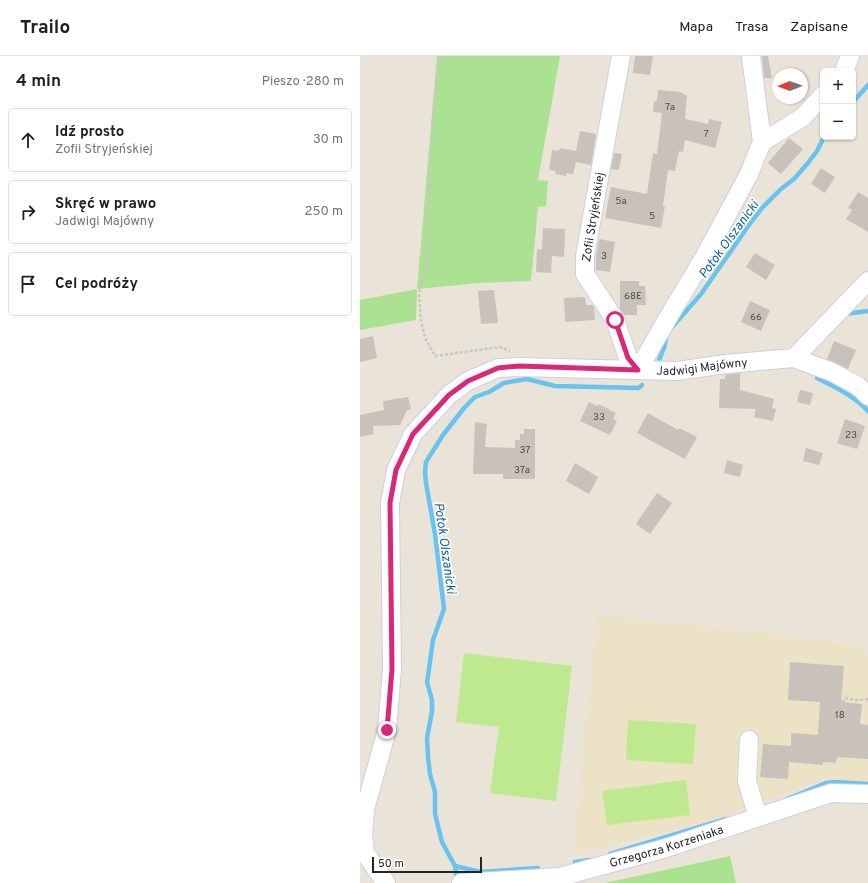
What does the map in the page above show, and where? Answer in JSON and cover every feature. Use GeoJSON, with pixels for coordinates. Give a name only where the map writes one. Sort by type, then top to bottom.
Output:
{"type":"FeatureCollection","features":[{"type":"Feature","properties":{"kind":"street","name":"Zofii Stryjeńskiej"},"geometry":{"type":"LineString","coordinates":[[621,56],[585,256],[585,274],[615,320],[628,358],[638,370]]}},
{"type":"Feature","properties":{"kind":"street"},"geometry":{"type":"LineString","coordinates":[[638,370],[705,256],[749,174],[762,142],[751,56]]}},
{"type":"Feature","properties":{"kind":"street"},"geometry":{"type":"LineString","coordinates":[[845,68],[850,56]]}},
{"type":"Feature","properties":{"kind":"street"},"geometry":{"type":"LineString","coordinates":[[762,142],[803,117],[820,98]]}},
{"type":"Feature","properties":{"kind":"street"},"geometry":{"type":"LineString","coordinates":[[794,358],[868,281]]}},
{"type":"Feature","properties":{"kind":"street","name":"Jadwigi Majówny"},"geometry":{"type":"LineString","coordinates":[[386,883],[362,851],[365,809],[387,730],[392,669],[390,503],[396,470],[413,434],[449,395],[468,381],[498,368],[519,366],[677,371],[726,364],[794,358],[832,372],[858,386],[868,396]]}},
{"type":"Feature","properties":{"kind":"street"},"geometry":{"type":"LineString","coordinates":[[749,740],[747,781],[758,817]]}},
{"type":"Feature","properties":{"kind":"street"},"geometry":{"type":"LineString","coordinates":[[360,785],[380,758]]}},
{"type":"Feature","properties":{"kind":"street","name":"Grzegorza Korzeniaka"},"geometry":{"type":"LineString","coordinates":[[466,882],[561,880],[666,848],[831,793],[868,794]]}},
{"type":"Feature","properties":{"kind":"path"},"geometry":{"type":"LineString","coordinates":[[435,356],[425,338],[421,321],[419,293],[427,267],[426,230],[434,103],[441,56]]}},
{"type":"Feature","properties":{"kind":"path"},"geometry":{"type":"LineString","coordinates":[[842,702],[846,698],[857,700],[868,699]]}},
{"type":"Feature","properties":{"kind":"shaded area"},"geometry":{"type":"Polygon","coordinates":[[[598,616],[762,633],[859,646],[868,657],[868,782],[825,778],[737,811],[691,826],[580,853],[575,851],[598,616]]]}},
{"type":"Feature","properties":{"kind":"green space"},"geometry":{"type":"Polygon","coordinates":[[[437,56],[560,56],[538,180],[548,181],[546,206],[538,207],[531,281],[478,283],[417,289],[437,56]]]}},
{"type":"Feature","properties":{"kind":"green space"},"geometry":{"type":"Polygon","coordinates":[[[417,289],[416,320],[360,330],[360,300],[417,289]]]}},
{"type":"Feature","properties":{"kind":"green space"},"geometry":{"type":"Polygon","coordinates":[[[464,653],[572,666],[556,801],[490,793],[499,727],[456,722],[464,653]]]}},
{"type":"Feature","properties":{"kind":"green space"},"geometry":{"type":"Polygon","coordinates":[[[628,720],[696,724],[693,764],[626,760],[628,720]]]}},
{"type":"Feature","properties":{"kind":"green space"},"geometry":{"type":"Polygon","coordinates":[[[686,780],[690,815],[607,825],[602,791],[686,780]]]}},
{"type":"Feature","properties":{"kind":"green space"},"geometry":{"type":"Polygon","coordinates":[[[730,856],[736,883],[605,883],[730,856]]]}},
{"type":"Feature","properties":{"kind":"building"},"geometry":{"type":"Polygon","coordinates":[[[635,56],[653,56],[650,75],[633,73],[635,56]]]}},
{"type":"Feature","properties":{"kind":"building"},"geometry":{"type":"Polygon","coordinates":[[[762,56],[768,56],[772,78],[764,78],[762,56]]]}},
{"type":"Feature","properties":{"kind":"building"},"geometry":{"type":"Polygon","coordinates":[[[658,90],[680,92],[687,96],[685,119],[708,124],[709,119],[722,122],[715,148],[685,140],[683,152],[679,151],[675,171],[668,170],[663,206],[665,206],[661,228],[605,218],[611,187],[647,194],[653,153],[657,154],[662,113],[653,112],[654,101],[657,101],[658,90]]]}},
{"type":"Feature","properties":{"kind":"building"},"geometry":{"type":"Polygon","coordinates":[[[580,131],[596,134],[591,165],[576,162],[573,174],[566,173],[566,176],[555,174],[556,171],[549,170],[552,150],[558,151],[561,148],[576,151],[580,131]]]}},
{"type":"Feature","properties":{"kind":"building"},"geometry":{"type":"Polygon","coordinates":[[[789,138],[803,149],[781,174],[768,163],[789,138]]]}},
{"type":"Feature","properties":{"kind":"building"},"geometry":{"type":"Polygon","coordinates":[[[614,153],[622,154],[619,170],[611,169],[614,153]]]}},
{"type":"Feature","properties":{"kind":"building"},"geometry":{"type":"Polygon","coordinates":[[[821,168],[835,177],[825,193],[811,184],[821,168]]]}},
{"type":"Feature","properties":{"kind":"building"},"geometry":{"type":"Polygon","coordinates":[[[858,192],[868,198],[868,232],[846,219],[852,210],[848,208],[858,192]]]}},
{"type":"Feature","properties":{"kind":"building"},"geometry":{"type":"Polygon","coordinates":[[[543,228],[565,229],[564,257],[552,256],[551,273],[536,272],[537,249],[542,250],[543,228]]]}},
{"type":"Feature","properties":{"kind":"building"},"geometry":{"type":"Polygon","coordinates":[[[599,239],[615,242],[610,272],[596,270],[596,257],[599,239]]]}},
{"type":"Feature","properties":{"kind":"building"},"geometry":{"type":"Polygon","coordinates":[[[755,253],[775,265],[766,280],[746,267],[755,253]]]}},
{"type":"Feature","properties":{"kind":"building"},"geometry":{"type":"Polygon","coordinates":[[[620,281],[639,281],[639,286],[645,286],[646,305],[637,305],[637,315],[624,315],[620,309],[620,281]]]}},
{"type":"Feature","properties":{"kind":"building"},"geometry":{"type":"Polygon","coordinates":[[[494,290],[498,323],[481,324],[478,291],[494,290]]]}},
{"type":"Feature","properties":{"kind":"building"},"geometry":{"type":"Polygon","coordinates":[[[585,297],[586,305],[592,305],[594,307],[595,320],[565,322],[564,298],[585,297]]]}},
{"type":"Feature","properties":{"kind":"building"},"geometry":{"type":"Polygon","coordinates":[[[750,301],[770,310],[761,331],[741,322],[750,301]]]}},
{"type":"Feature","properties":{"kind":"building"},"geometry":{"type":"Polygon","coordinates":[[[373,336],[377,358],[360,362],[360,339],[373,336]]]}},
{"type":"Feature","properties":{"kind":"building"},"geometry":{"type":"Polygon","coordinates":[[[834,341],[856,350],[848,369],[827,359],[834,341]]]}},
{"type":"Feature","properties":{"kind":"building"},"geometry":{"type":"Polygon","coordinates":[[[740,373],[740,390],[774,399],[772,408],[776,409],[773,421],[754,417],[756,409],[719,408],[720,379],[725,379],[725,375],[740,373]]]}},
{"type":"Feature","properties":{"kind":"building"},"geometry":{"type":"Polygon","coordinates":[[[800,390],[813,393],[810,405],[797,402],[800,390]]]}},
{"type":"Feature","properties":{"kind":"building"},"geometry":{"type":"Polygon","coordinates":[[[408,397],[411,409],[407,410],[400,425],[373,426],[374,434],[360,437],[360,415],[384,410],[383,401],[408,397]]]}},
{"type":"Feature","properties":{"kind":"building"},"geometry":{"type":"Polygon","coordinates":[[[589,402],[597,406],[598,404],[616,413],[613,419],[617,421],[610,435],[580,421],[589,402]]]}},
{"type":"Feature","properties":{"kind":"building"},"geometry":{"type":"Polygon","coordinates":[[[648,413],[678,430],[679,428],[697,437],[685,459],[637,433],[648,413]]]}},
{"type":"Feature","properties":{"kind":"building"},"geometry":{"type":"Polygon","coordinates":[[[845,419],[865,426],[857,449],[837,443],[845,419]]]}},
{"type":"Feature","properties":{"kind":"building"},"geometry":{"type":"Polygon","coordinates":[[[475,422],[487,424],[485,447],[515,448],[515,440],[520,440],[520,434],[524,434],[524,429],[535,429],[535,479],[503,479],[503,474],[473,474],[475,422]]]}},
{"type":"Feature","properties":{"kind":"building"},"geometry":{"type":"Polygon","coordinates":[[[806,448],[823,453],[819,465],[803,461],[806,448]]]}},
{"type":"Feature","properties":{"kind":"building"},"geometry":{"type":"Polygon","coordinates":[[[727,460],[743,465],[740,477],[724,473],[727,460]]]}},
{"type":"Feature","properties":{"kind":"building"},"geometry":{"type":"Polygon","coordinates":[[[575,463],[598,477],[589,494],[566,481],[575,463]]]}},
{"type":"Feature","properties":{"kind":"building"},"geometry":{"type":"Polygon","coordinates":[[[657,493],[672,503],[650,534],[636,524],[657,493]]]}},
{"type":"Feature","properties":{"kind":"building"},"geometry":{"type":"Polygon","coordinates":[[[790,662],[844,666],[841,702],[862,704],[860,724],[868,725],[868,759],[837,757],[836,763],[823,762],[823,765],[789,762],[788,779],[760,777],[763,744],[791,746],[791,733],[818,735],[820,702],[788,700],[790,662]]]}},
{"type":"Feature","properties":{"kind":"waterway","name":"Potok Olszanicki"},"geometry":{"type":"LineString","coordinates":[[856,99],[868,85]]}},
{"type":"Feature","properties":{"kind":"waterway","name":"Potok Olszanicki"},"geometry":{"type":"LineString","coordinates":[[673,326],[701,294],[763,207],[781,189],[794,179],[817,151],[822,140]]}},
{"type":"Feature","properties":{"kind":"waterway"},"geometry":{"type":"LineString","coordinates":[[845,314],[868,311]]}},
{"type":"Feature","properties":{"kind":"waterway","name":"Potok Olszanicki"},"geometry":{"type":"LineString","coordinates":[[659,360],[664,348],[666,337]]}},
{"type":"Feature","properties":{"kind":"waterway"},"geometry":{"type":"LineString","coordinates":[[817,378],[850,396],[868,411]]}},
{"type":"Feature","properties":{"kind":"waterway","name":"Potok Olszanicki"},"geometry":{"type":"LineString","coordinates":[[457,881],[455,866],[442,842],[435,814],[435,792],[430,774],[428,757],[427,738],[432,711],[432,700],[427,682],[433,640],[444,609],[435,534],[426,483],[426,462],[443,435],[464,408],[475,397],[489,392],[504,383],[527,379],[555,386],[639,388],[642,385]]}},
{"type":"Feature","properties":{"kind":"waterway"},"geometry":{"type":"LineString","coordinates":[[787,799],[826,783],[835,782],[868,784]]}},
{"type":"Feature","properties":{"kind":"waterway"},"geometry":{"type":"LineString","coordinates":[[610,854],[726,819]]}},
{"type":"Feature","properties":{"kind":"waterway"},"geometry":{"type":"LineString","coordinates":[[575,862],[590,860]]}},
{"type":"Feature","properties":{"kind":"waterway"},"geometry":{"type":"LineString","coordinates":[[455,866],[481,872],[538,868]]}},
{"type":"Feature","properties":{"kind":"route"},"geometry":{"type":"LineString","coordinates":[[387,730],[392,669],[390,503],[396,470],[413,434],[449,395],[468,381],[498,368],[519,366],[638,370],[628,358],[615,320]]}}]}
